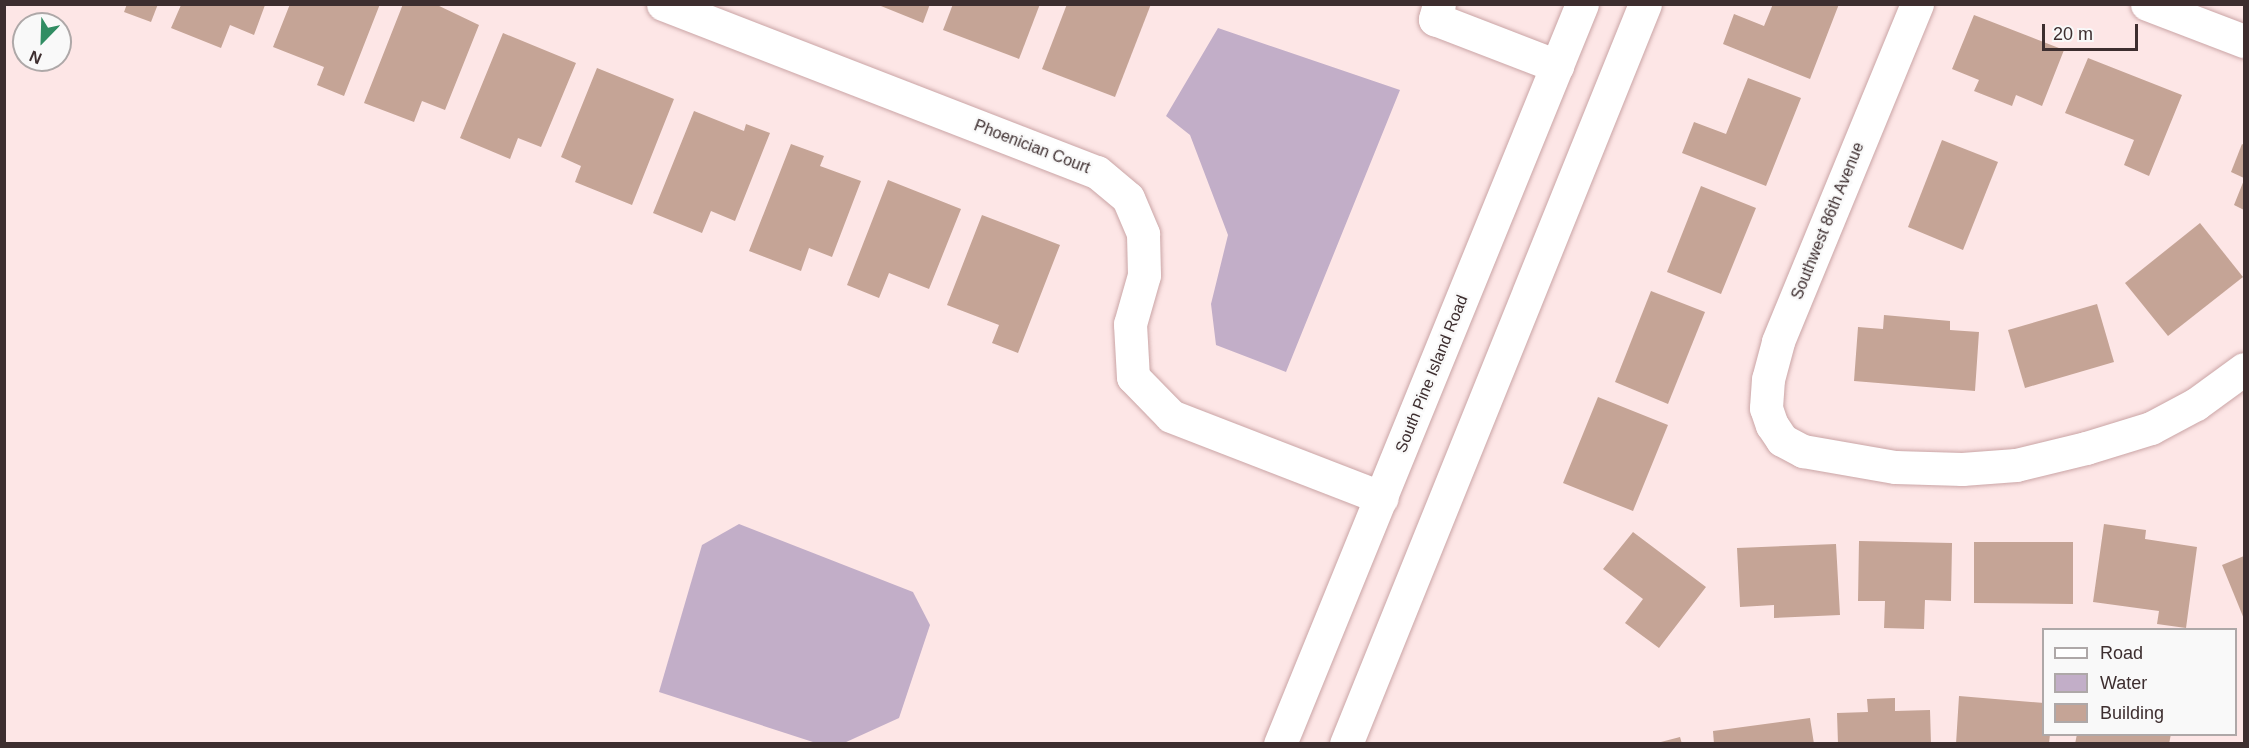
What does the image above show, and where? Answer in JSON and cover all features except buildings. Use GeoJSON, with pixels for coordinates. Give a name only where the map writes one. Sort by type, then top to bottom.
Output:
{"type":"FeatureCollection","features":[{"type":"Feature","properties":{"kind":"street","name":"Phoenician Court"},"geometry":{"type":"LineString","coordinates":[[663,4],[1097,172],[1128,198],[1143,234],[1144,275],[1130,324],[1133,376],[1171,416],[1382,498]]}},
{"type":"Feature","properties":{"kind":"street"},"geometry":{"type":"LineString","coordinates":[[1439,4],[1435,19],[1557,66]]}},
{"type":"Feature","properties":{"kind":"street","name":"South Pine Island Road"},"geometry":{"type":"LineString","coordinates":[[1281,744],[1582,4]]}},
{"type":"Feature","properties":{"kind":"street"},"geometry":{"type":"LineString","coordinates":[[1346,744],[1645,4]]}},
{"type":"Feature","properties":{"kind":"street","name":"Southwest 86th Avenue"},"geometry":{"type":"LineString","coordinates":[[1917,4],[1778,342],[1768,379],[1766,408],[1772,425],[1782,440],[1803,452],[1895,467],[1962,469],[2016,465],[2086,448],[2151,428],[2196,404],[2244,369]]}},
{"type":"Feature","properties":{"kind":"street"},"geometry":{"type":"LineString","coordinates":[[2147,4],[2244,41]]}},
{"type":"Feature","properties":{"kind":"water"},"geometry":{"type":"Polygon","coordinates":[[[1218,28],[1400,90],[1286,372],[1216,345],[1211,304],[1228,235],[1190,135],[1166,116],[1218,28]]]}},
{"type":"Feature","properties":{"kind":"water"},"geometry":{"type":"Polygon","coordinates":[[[739,524],[913,592],[930,625],[899,718],[844,743],[816,743],[659,692],[702,545],[739,524]]]}}]}
